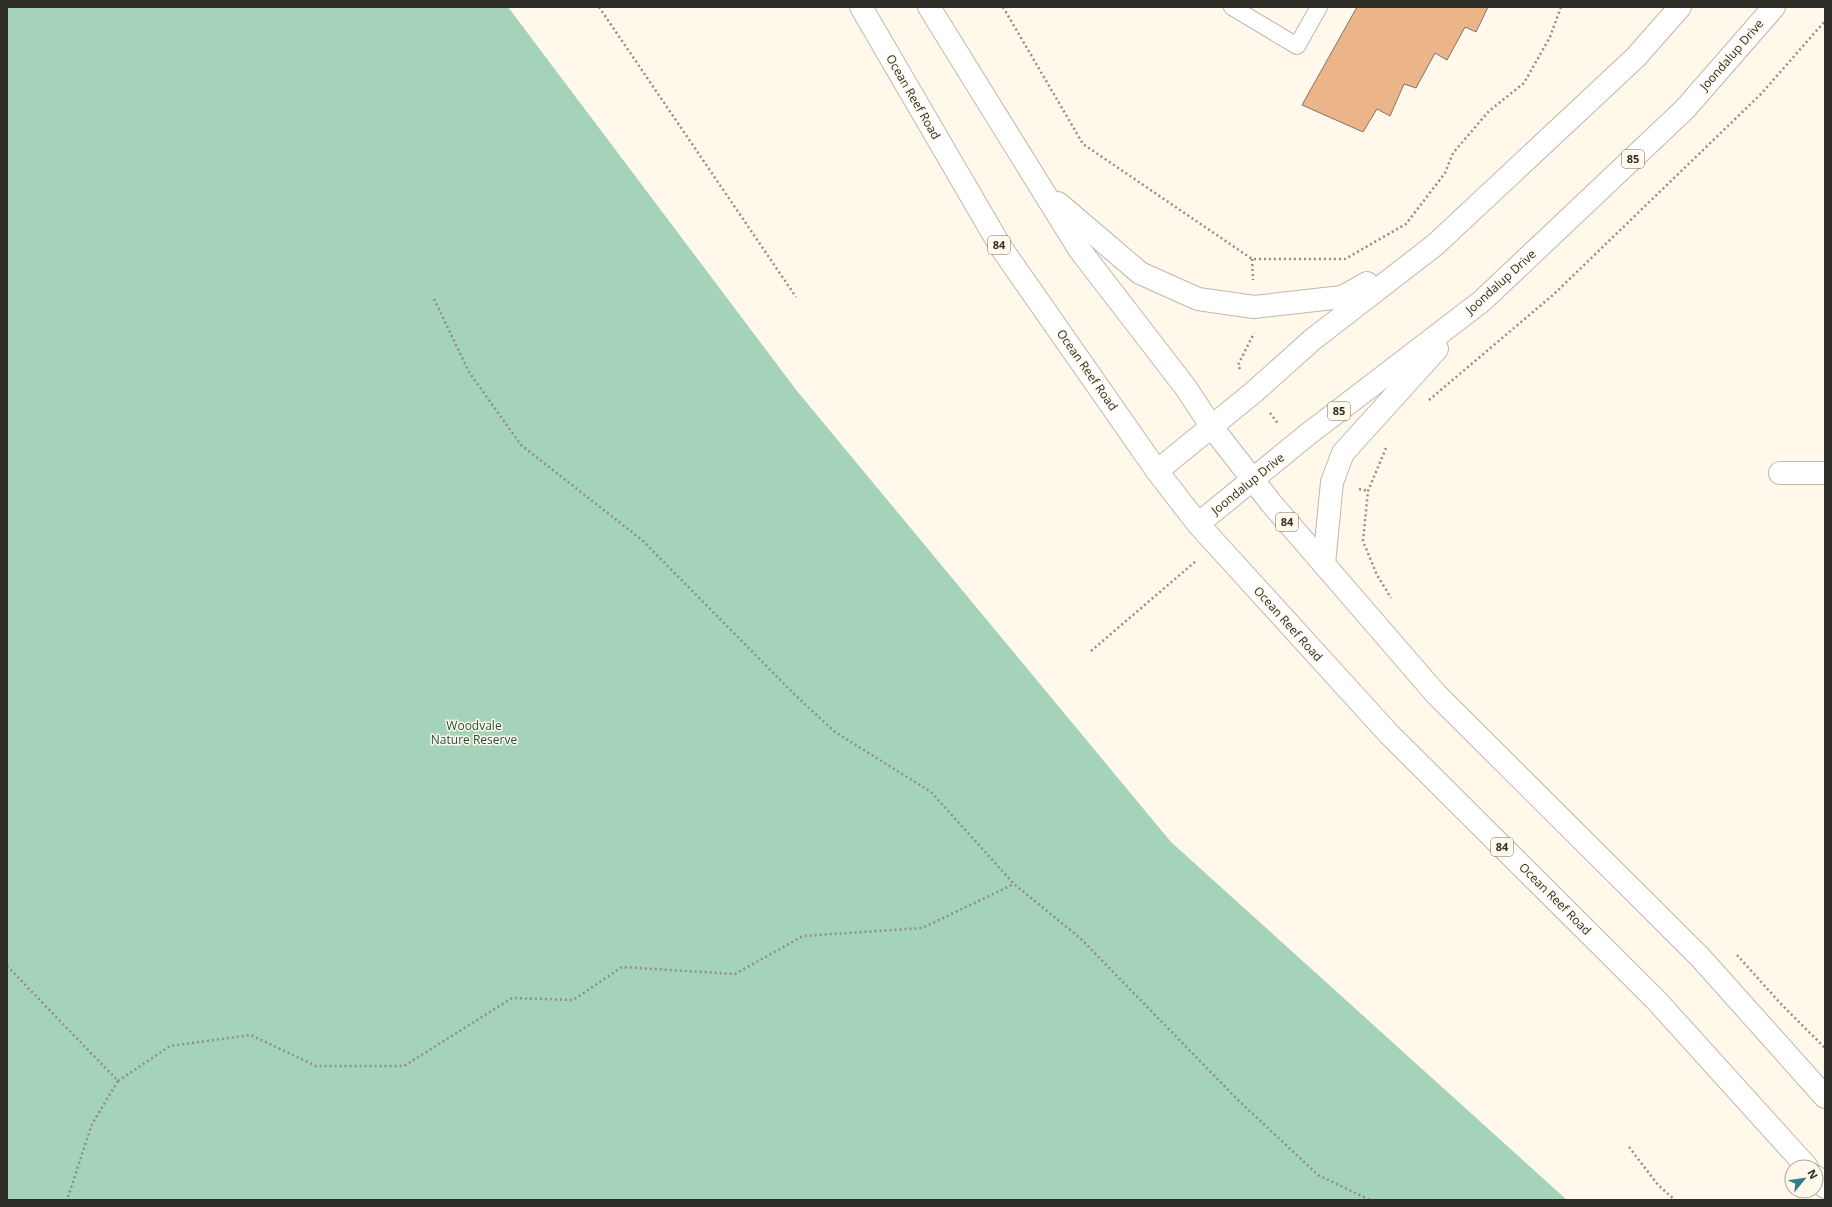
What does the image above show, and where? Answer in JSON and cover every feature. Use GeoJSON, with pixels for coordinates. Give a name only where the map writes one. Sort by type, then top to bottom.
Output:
{"type":"FeatureCollection","features":[{"type":"Feature","properties":{"kind":"main road","name":"Ocean Reef Road"},"geometry":{"type":"LineString","coordinates":[[861,7],[1002,249],[1157,471],[1198,524],[1388,734],[1656,1000],[1800,1159]]}},
{"type":"Feature","properties":{"kind":"main road","name":"84"},"geometry":{"type":"LineString","coordinates":[[929,7],[1079,249],[1186,388],[1211,426],[1270,503],[1436,694],[1700,957],[1825,1097]]}},
{"type":"Feature","properties":{"kind":"main road"},"geometry":{"type":"LineString","coordinates":[[1157,471],[1254,392],[1312,340],[1435,245],[1636,57],[1680,7]]}},
{"type":"Feature","properties":{"kind":"main road","name":"Joondalup Drive"},"geometry":{"type":"LineString","coordinates":[[1198,524],[1307,435],[1482,301],[1685,109],[1774,7]]}},
{"type":"Feature","properties":{"kind":"main road"},"geometry":{"type":"LineString","coordinates":[[1041,188],[1140,273],[1198,299],[1254,307],[1342,297],[1435,245]]}},
{"type":"Feature","properties":{"kind":"main road"},"geometry":{"type":"LineString","coordinates":[[1324,564],[1332,482],[1343,453],[1384,406],[1482,301]]}},
{"type":"Feature","properties":{"kind":"main road"},"geometry":{"type":"LineString","coordinates":[[1780,473],[1825,473]]}},
{"type":"Feature","properties":{"kind":"lane"},"geometry":{"type":"LineString","coordinates":[[1232,7],[1297,46],[1319,7]]}},
{"type":"Feature","properties":{"kind":"path"},"geometry":{"type":"LineString","coordinates":[[599,7],[796,297]]}},
{"type":"Feature","properties":{"kind":"path"},"geometry":{"type":"LineString","coordinates":[[1003,7],[1083,144],[1252,259],[1345,259],[1406,224],[1445,173],[1453,153],[1489,111],[1524,83],[1550,37],[1560,7]]}},
{"type":"Feature","properties":{"kind":"path"},"geometry":{"type":"LineString","coordinates":[[1427,402],[1564,284],[1761,94],[1825,21]]}},
{"type":"Feature","properties":{"kind":"path"},"geometry":{"type":"LineString","coordinates":[[434,299],[469,372],[521,445],[642,540],[794,694],[835,732],[931,792],[1014,884],[1080,938],[1237,1099],[1318,1175],[1370,1200]]}},
{"type":"Feature","properties":{"kind":"path"},"geometry":{"type":"LineString","coordinates":[[1387,445],[1368,491],[1363,541],[1377,575],[1393,602]]}},
{"type":"Feature","properties":{"kind":"path"},"geometry":{"type":"LineString","coordinates":[[1091,652],[1192,565]]}},
{"type":"Feature","properties":{"kind":"path"},"geometry":{"type":"LineString","coordinates":[[66,1200],[92,1124],[118,1081],[170,1046],[251,1035],[316,1066],[404,1066],[512,998],[573,1000],[622,967],[735,974],[803,936],[922,928],[1014,884]]}},
{"type":"Feature","properties":{"kind":"path"},"geometry":{"type":"LineString","coordinates":[[1732,950],[1781,1004],[1825,1048]]}},
{"type":"Feature","properties":{"kind":"path"},"geometry":{"type":"LineString","coordinates":[[7,966],[118,1081]]}},
{"type":"Feature","properties":{"kind":"path"},"geometry":{"type":"LineString","coordinates":[[1629,1147],[1658,1185],[1675,1200]]}},
{"type":"Feature","properties":{"kind":"green space","name":"Woodvale Nature Reserve"},"geometry":{"type":"Polygon","coordinates":[[[7,7],[508,7],[797,391],[1171,842],[1567,1200],[7,1200],[7,7]]]}},
{"type":"Feature","properties":{"kind":"building"},"geometry":{"type":"Polygon","coordinates":[[[1357,7],[1488,7],[1476,32],[1465,27],[1447,60],[1435,53],[1416,88],[1404,84],[1390,116],[1377,109],[1363,132],[1302,105],[1357,7]]]}}]}
